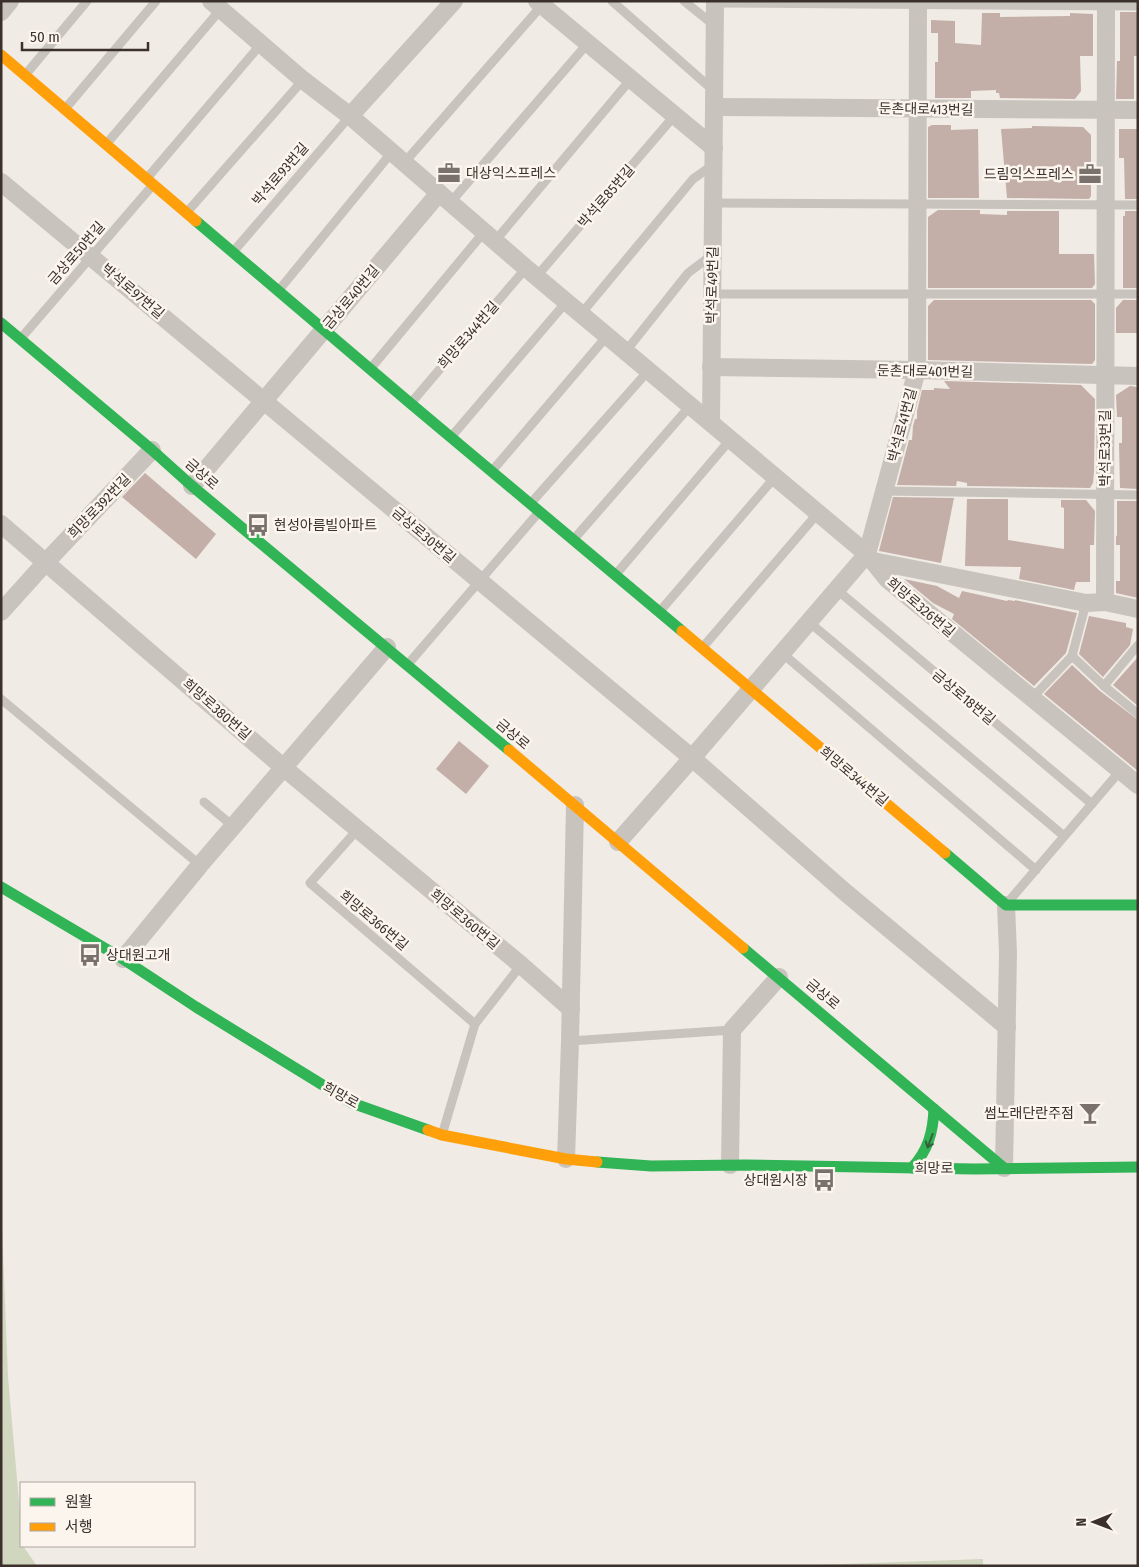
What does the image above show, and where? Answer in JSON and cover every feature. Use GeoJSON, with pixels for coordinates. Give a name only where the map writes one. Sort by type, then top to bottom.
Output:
{"type":"FeatureCollection","features":[{"type":"Feature","properties":{"kind":"street"},"geometry":{"type":"LineString","coordinates":[[350,116],[454,1]]}},
{"type":"Feature","properties":{"kind":"street","name":"박석로49번길"},"geometry":{"type":"LineString","coordinates":[[711,423],[715,2]]}},
{"type":"Feature","properties":{"kind":"street"},"geometry":{"type":"LineString","coordinates":[[542,3],[674,115],[714,156]]}},
{"type":"Feature","properties":{"kind":"street","name":"박석로41번길"},"geometry":{"type":"LineString","coordinates":[[870,557],[884,491],[917,370],[918,3]]}},
{"type":"Feature","properties":{"kind":"street","name":"박석로33번길"},"geometry":{"type":"LineString","coordinates":[[1105,602],[1106,3]]}},
{"type":"Feature","properties":{"kind":"street"},"geometry":{"type":"LineString","coordinates":[[216,5],[303,80],[350,116],[531,272],[711,423]]}},
{"type":"Feature","properties":{"kind":"street"},"geometry":{"type":"LineString","coordinates":[[1,55],[324,329]]}},
{"type":"Feature","properties":{"kind":"street","name":"둔촌대로413번길"},"geometry":{"type":"LineString","coordinates":[[714,99],[917,109],[1138,110]]}},
{"type":"Feature","properties":{"kind":"street","name":"박석로97번길"},"geometry":{"type":"LineString","coordinates":[[1,182],[264,402]]}},
{"type":"Feature","properties":{"kind":"street","name":"금상로40번길"},"geometry":{"type":"LineString","coordinates":[[192,486],[324,329],[444,198]]}},
{"type":"Feature","properties":{"kind":"street","name":"금상로"},"geometry":{"type":"LineString","coordinates":[[1,323],[192,486],[387,647],[1004,1168]]}},
{"type":"Feature","properties":{"kind":"street","name":"희망로344번길"},"geometry":{"type":"LineString","coordinates":[[324,329],[1006,904]]}},
{"type":"Feature","properties":{"kind":"street","name":"둔촌대로401번길"},"geometry":{"type":"LineString","coordinates":[[711,367],[1138,376]]}},
{"type":"Feature","properties":{"kind":"street","name":"금상로30번길"},"geometry":{"type":"LineString","coordinates":[[264,402],[692,758]]}},
{"type":"Feature","properties":{"kind":"street","name":"희망로326번길"},"geometry":{"type":"LineString","coordinates":[[711,423],[870,557],[886,579],[1138,785]]}},
{"type":"Feature","properties":{"kind":"street","name":"희망로392번길"},"geometry":{"type":"LineString","coordinates":[[1,612],[152,450]]}},
{"type":"Feature","properties":{"kind":"street"},"geometry":{"type":"LineString","coordinates":[[1,524],[46,562]]}},
{"type":"Feature","properties":{"kind":"street"},"geometry":{"type":"LineString","coordinates":[[618,842],[751,690],[836,589],[870,557],[1086,603],[1105,602],[1138,609]]}},
{"type":"Feature","properties":{"kind":"street","name":"희망로380번길"},"geometry":{"type":"LineString","coordinates":[[46,562],[284,768],[358,829]]}},
{"type":"Feature","properties":{"kind":"street"},"geometry":{"type":"LineString","coordinates":[[123,959],[200,865],[387,647]]}},
{"type":"Feature","properties":{"kind":"street"},"geometry":{"type":"LineString","coordinates":[[692,758],[845,892],[1007,1027]]}},
{"type":"Feature","properties":{"kind":"street"},"geometry":{"type":"LineString","coordinates":[[566,1159],[571,1009],[574,805]]}},
{"type":"Feature","properties":{"kind":"street","name":"희망로360번길"},"geometry":{"type":"LineString","coordinates":[[358,829],[571,1009]]}},
{"type":"Feature","properties":{"kind":"street","name":"희망로"},"geometry":{"type":"LineString","coordinates":[[1,887],[123,959],[196,1007],[352,1103],[394,1120],[442,1135],[566,1159],[651,1166],[1138,1167]]}},
{"type":"Feature","properties":{"kind":"street"},"geometry":{"type":"LineString","coordinates":[[1004,1168],[1008,953],[1006,904],[1138,905]]}},
{"type":"Feature","properties":{"kind":"street"},"geometry":{"type":"LineString","coordinates":[[730,1165],[732,1030],[779,977]]}},
{"type":"Feature","properties":{"kind":"street"},"geometry":{"type":"LineString","coordinates":[[912,1168],[922,1158],[928,1146],[933,1132],[934,1109]]}},
{"type":"Feature","properties":{"kind":"lane"},"geometry":{"type":"LineString","coordinates":[[25,75],[87,1]]}},
{"type":"Feature","properties":{"kind":"lane"},"geometry":{"type":"LineString","coordinates":[[65,109],[156,1]]}},
{"type":"Feature","properties":{"kind":"lane"},"geometry":{"type":"LineString","coordinates":[[612,1],[714,99]]}},
{"type":"Feature","properties":{"kind":"lane"},"geometry":{"type":"LineString","coordinates":[[684,1],[715,27]]}},
{"type":"Feature","properties":{"kind":"lane"},"geometry":{"type":"LineString","coordinates":[[715,2],[1106,3],[1138,6]]}},
{"type":"Feature","properties":{"kind":"lane"},"geometry":{"type":"LineString","coordinates":[[278,291],[542,3]]}},
{"type":"Feature","properties":{"kind":"lane"},"geometry":{"type":"LineString","coordinates":[[106,144],[216,5]]}},
{"type":"Feature","properties":{"kind":"lane"},"geometry":{"type":"LineString","coordinates":[[444,198],[588,43]]}},
{"type":"Feature","properties":{"kind":"lane"},"geometry":{"type":"LineString","coordinates":[[150,182],[261,44]]}},
{"type":"Feature","properties":{"kind":"lane"},"geometry":{"type":"LineString","coordinates":[[371,368],[631,79]]}},
{"type":"Feature","properties":{"kind":"lane"},"geometry":{"type":"LineString","coordinates":[[187,213],[303,80]]}},
{"type":"Feature","properties":{"kind":"lane","name":"박석로85번길"},"geometry":{"type":"LineString","coordinates":[[531,272],[674,115]]}},
{"type":"Feature","properties":{"kind":"lane","name":"박석로93번길"},"geometry":{"type":"LineString","coordinates":[[233,252],[350,116]]}},
{"type":"Feature","properties":{"kind":"lane"},"geometry":{"type":"LineString","coordinates":[[581,314],[714,156]]}},
{"type":"Feature","properties":{"kind":"lane","name":"금상로50번길"},"geometry":{"type":"LineString","coordinates":[[20,339],[91,256],[150,182]]}},
{"type":"Feature","properties":{"kind":"lane"},"geometry":{"type":"LineString","coordinates":[[713,203],[1138,204]]}},
{"type":"Feature","properties":{"kind":"lane"},"geometry":{"type":"LineString","coordinates":[[626,351],[688,273],[713,255]]}},
{"type":"Feature","properties":{"kind":"lane","name":"희망로344번길"},"geometry":{"type":"LineString","coordinates":[[410,403],[531,272]]}},
{"type":"Feature","properties":{"kind":"lane"},"geometry":{"type":"LineString","coordinates":[[712,294],[1138,294]]}},
{"type":"Feature","properties":{"kind":"lane"},"geometry":{"type":"LineString","coordinates":[[452,436],[567,302]]}},
{"type":"Feature","properties":{"kind":"lane"},"geometry":{"type":"LineString","coordinates":[[492,471],[607,336]]}},
{"type":"Feature","properties":{"kind":"lane"},"geometry":{"type":"LineString","coordinates":[[408,666],[649,370]]}},
{"type":"Feature","properties":{"kind":"lane"},"geometry":{"type":"LineString","coordinates":[[574,540],[690,406]]}},
{"type":"Feature","properties":{"kind":"lane"},"geometry":{"type":"LineString","coordinates":[[615,575],[730,440]]}},
{"type":"Feature","properties":{"kind":"lane"},"geometry":{"type":"LineString","coordinates":[[659,612],[775,477]]}},
{"type":"Feature","properties":{"kind":"lane"},"geometry":{"type":"LineString","coordinates":[[884,491],[1138,495]]}},
{"type":"Feature","properties":{"kind":"lane"},"geometry":{"type":"LineString","coordinates":[[702,647],[818,514]]}},
{"type":"Feature","properties":{"kind":"lane","name":"금상로18번길"},"geometry":{"type":"LineString","coordinates":[[836,589],[1092,804]]}},
{"type":"Feature","properties":{"kind":"lane"},"geometry":{"type":"LineString","coordinates":[[1032,698],[1072,656],[1086,603]]}},
{"type":"Feature","properties":{"kind":"lane"},"geometry":{"type":"LineString","coordinates":[[809,622],[1064,836]]}},
{"type":"Feature","properties":{"kind":"lane"},"geometry":{"type":"LineString","coordinates":[[1104,686],[1138,645]]}},
{"type":"Feature","properties":{"kind":"lane"},"geometry":{"type":"LineString","coordinates":[[782,653],[1036,870]]}},
{"type":"Feature","properties":{"kind":"lane"},"geometry":{"type":"LineString","coordinates":[[1072,656],[1138,714]]}},
{"type":"Feature","properties":{"kind":"lane"},"geometry":{"type":"LineString","coordinates":[[1,700],[200,865]]}},
{"type":"Feature","properties":{"kind":"lane"},"geometry":{"type":"LineString","coordinates":[[1006,904],[1120,771]]}},
{"type":"Feature","properties":{"kind":"lane"},"geometry":{"type":"LineString","coordinates":[[204,802],[234,827]]}},
{"type":"Feature","properties":{"kind":"lane","name":"희망로366번길"},"geometry":{"type":"LineString","coordinates":[[358,829],[310,883],[475,1024]]}},
{"type":"Feature","properties":{"kind":"lane"},"geometry":{"type":"LineString","coordinates":[[442,1135],[475,1024],[521,965]]}},
{"type":"Feature","properties":{"kind":"lane"},"geometry":{"type":"LineString","coordinates":[[570,1041],[732,1030]]}},
{"type":"Feature","properties":{"kind":"green space"},"geometry":{"type":"Polygon","coordinates":[[[1,1205],[8,1377],[20,1513],[20,1547],[24,1547],[37,1566],[1,1566],[1,1205]]]}},
{"type":"Feature","properties":{"kind":"green space"},"geometry":{"type":"Polygon","coordinates":[[[983,1559],[983,1566],[788,1566],[983,1559]]]}},
{"type":"Feature","properties":{"kind":"building"},"geometry":{"type":"Polygon","coordinates":[[[1120,12],[1138,12],[1138,56],[1134,56],[1134,99],[1116,99],[1117,61],[1120,61],[1120,12]]]}},
{"type":"Feature","properties":{"kind":"building"},"geometry":{"type":"Polygon","coordinates":[[[982,13],[1000,13],[1000,17],[1070,16],[1070,13],[1093,14],[1093,56],[1080,56],[1081,91],[1075,99],[1000,98],[996,90],[971,91],[971,98],[935,98],[935,62],[938,62],[938,33],[931,33],[931,20],[955,21],[955,43],[981,45],[982,13]]]}},
{"type":"Feature","properties":{"kind":"building"},"geometry":{"type":"Polygon","coordinates":[[[932,125],[951,125],[951,130],[978,129],[979,198],[928,198],[928,127],[932,125]]]}},
{"type":"Feature","properties":{"kind":"building"},"geometry":{"type":"Polygon","coordinates":[[[1032,126],[1083,127],[1091,135],[1091,196],[1089,199],[1007,198],[1001,129],[1032,128],[1032,126]]]}},
{"type":"Feature","properties":{"kind":"building"},"geometry":{"type":"Polygon","coordinates":[[[1119,129],[1138,129],[1138,199],[1125,199],[1124,158],[1119,158],[1119,129]]]}},
{"type":"Feature","properties":{"kind":"building"},"geometry":{"type":"Polygon","coordinates":[[[938,210],[980,210],[980,214],[1007,215],[1007,211],[1059,211],[1059,254],[1094,254],[1095,284],[1092,288],[928,288],[928,217],[938,210]]]}},
{"type":"Feature","properties":{"kind":"building"},"geometry":{"type":"Polygon","coordinates":[[[1125,211],[1138,211],[1138,288],[1123,288],[1123,216],[1125,216],[1125,211]]]}},
{"type":"Feature","properties":{"kind":"building"},"geometry":{"type":"Polygon","coordinates":[[[934,300],[1091,300],[1095,304],[1095,360],[1092,364],[928,360],[928,306],[934,300]]]}},
{"type":"Feature","properties":{"kind":"building"},"geometry":{"type":"Polygon","coordinates":[[[1123,300],[1137,300],[1137,333],[1116,333],[1116,308],[1123,300]]]}},
{"type":"Feature","properties":{"kind":"building"},"geometry":{"type":"Polygon","coordinates":[[[944,381],[1081,385],[1095,399],[1094,471],[1093,483],[1090,488],[967,486],[967,483],[957,481],[956,486],[897,485],[909,440],[912,440],[913,426],[915,419],[917,419],[922,390],[934,390],[934,388],[950,389],[944,381]]]}},
{"type":"Feature","properties":{"kind":"building"},"geometry":{"type":"Polygon","coordinates":[[[1130,386],[1138,387],[1138,489],[1120,488],[1119,443],[1122,443],[1122,417],[1117,417],[1116,395],[1130,386]]]}},
{"type":"Feature","properties":{"kind":"building"},"geometry":{"type":"Polygon","coordinates":[[[145,473],[216,534],[196,559],[122,497],[145,473]]]}},
{"type":"Feature","properties":{"kind":"building"},"geometry":{"type":"Polygon","coordinates":[[[893,497],[954,498],[941,563],[879,551],[893,497]]]}},
{"type":"Feature","properties":{"kind":"building"},"geometry":{"type":"Polygon","coordinates":[[[967,499],[1008,499],[1008,540],[1064,549],[1064,508],[1061,507],[1061,500],[1086,500],[1095,511],[1094,545],[1090,545],[1090,582],[1076,582],[1074,590],[1019,579],[1021,567],[965,566],[967,499]]]}},
{"type":"Feature","properties":{"kind":"building"},"geometry":{"type":"Polygon","coordinates":[[[1117,501],[1138,501],[1138,598],[1116,593],[1116,581],[1120,581],[1120,545],[1116,545],[1117,501]]]}},
{"type":"Feature","properties":{"kind":"building"},"geometry":{"type":"Polygon","coordinates":[[[904,579],[937,586],[959,598],[962,591],[1077,613],[1066,653],[1034,686],[952,619],[954,614],[933,603],[904,579]]]}},
{"type":"Feature","properties":{"kind":"building"},"geometry":{"type":"Polygon","coordinates":[[[1089,616],[1126,623],[1126,627],[1133,629],[1130,645],[1103,677],[1079,654],[1089,616]]]}},
{"type":"Feature","properties":{"kind":"building"},"geometry":{"type":"Polygon","coordinates":[[[1138,657],[1138,706],[1113,685],[1138,657]]]}},
{"type":"Feature","properties":{"kind":"building"},"geometry":{"type":"Polygon","coordinates":[[[1072,665],[1100,691],[1138,720],[1138,771],[1044,694],[1072,665]]]}},
{"type":"Feature","properties":{"kind":"building"},"geometry":{"type":"Polygon","coordinates":[[[459,741],[489,766],[466,794],[436,769],[459,741]]]}},
{"type":"Feature","properties":{"kind":"traffic: fast"},"geometry":{"type":"LineString","coordinates":[[196,221],[682,631]]}},
{"type":"Feature","properties":{"kind":"traffic: fast"},"geometry":{"type":"LineString","coordinates":[[1,323],[192,486],[509,750]]}},
{"type":"Feature","properties":{"kind":"traffic: fast"},"geometry":{"type":"LineString","coordinates":[[945,853],[1006,905],[1138,905]]}},
{"type":"Feature","properties":{"kind":"traffic: fast"},"geometry":{"type":"LineString","coordinates":[[1,887],[123,959],[196,1007],[352,1103],[428,1130]]}},
{"type":"Feature","properties":{"kind":"traffic: fast"},"geometry":{"type":"LineString","coordinates":[[743,948],[1004,1168]]}},
{"type":"Feature","properties":{"kind":"traffic: fast"},"geometry":{"type":"LineString","coordinates":[[912,1168],[922,1155],[929,1141],[934,1109]]}},
{"type":"Feature","properties":{"kind":"traffic: fast"},"geometry":{"type":"LineString","coordinates":[[597,1162],[651,1166],[745,1165],[974,1169],[1138,1167]]}},
{"type":"Feature","properties":{"kind":"traffic: slow"},"geometry":{"type":"LineString","coordinates":[[1,55],[196,221]]}},
{"type":"Feature","properties":{"kind":"traffic: slow"},"geometry":{"type":"LineString","coordinates":[[682,631],[945,853]]}},
{"type":"Feature","properties":{"kind":"traffic: slow"},"geometry":{"type":"LineString","coordinates":[[509,750],[743,948]]}},
{"type":"Feature","properties":{"kind":"traffic: slow"},"geometry":{"type":"LineString","coordinates":[[428,1130],[442,1135],[566,1159],[597,1162]]}},
{"type":"Feature","properties":{"kind":"place","name":"대상익스프레스"},"geometry":{"type":"Point","coordinates":[449,173]}},
{"type":"Feature","properties":{"kind":"place","name":"드림익스프레스"},"geometry":{"type":"Point","coordinates":[1090,174]}},
{"type":"Feature","properties":{"kind":"place","name":"현성아름빌아파트"},"geometry":{"type":"Point","coordinates":[258,525]}},
{"type":"Feature","properties":{"kind":"place","name":"상대원고개"},"geometry":{"type":"Point","coordinates":[90,955]}},
{"type":"Feature","properties":{"kind":"place","name":"썸노래단란주점"},"geometry":{"type":"Point","coordinates":[1090,1113]}},
{"type":"Feature","properties":{"kind":"place","name":"상대원시장"},"geometry":{"type":"Point","coordinates":[824,1180]}}]}
